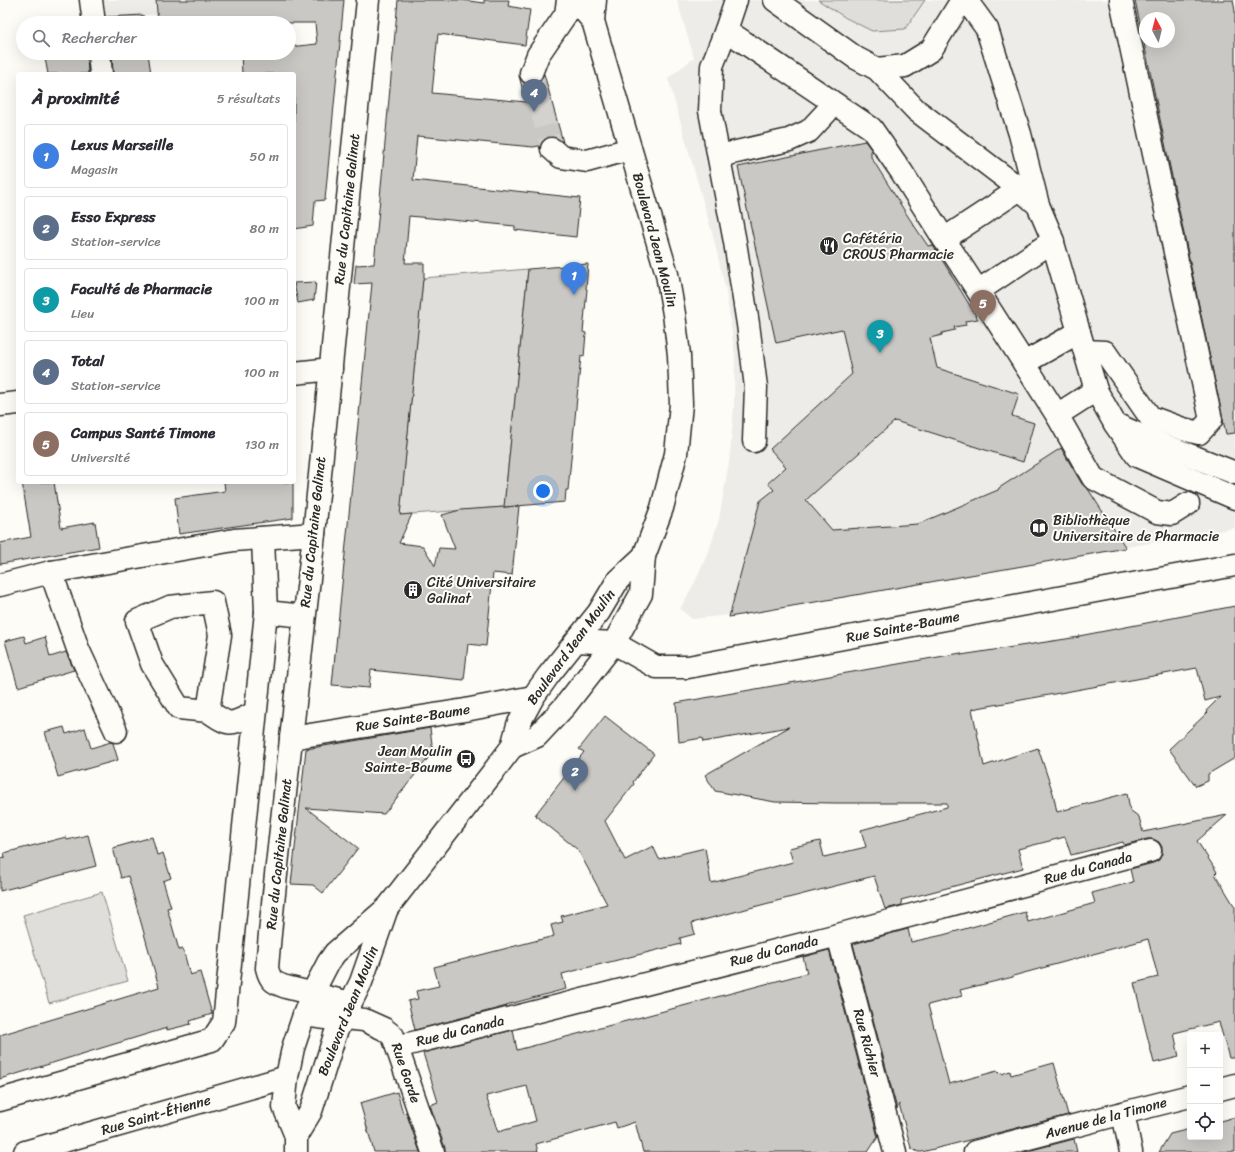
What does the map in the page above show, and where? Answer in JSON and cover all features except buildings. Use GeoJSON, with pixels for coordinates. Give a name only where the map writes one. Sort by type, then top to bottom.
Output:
{"type":"FeatureCollection","features":[{"type":"Feature","properties":{"kind":"street"},"geometry":{"type":"LineString","coordinates":[[91,0],[93,16]]}},
{"type":"Feature","properties":{"kind":"street","name":"Rue du Capitaine Galinat"},"geometry":{"type":"LineString","coordinates":[[347,1010],[312,994],[276,983],[269,977],[267,968],[272,910],[314,534],[368,0]]}},
{"type":"Feature","properties":{"kind":"street"},"geometry":{"type":"LineString","coordinates":[[531,72],[538,54],[566,14],[568,0]]}},
{"type":"Feature","properties":{"kind":"street","name":"Boulevard Jean Moulin"},"geometry":{"type":"LineString","coordinates":[[575,0],[593,21]]}},
{"type":"Feature","properties":{"kind":"street","name":"Boulevard Jean Moulin"},"geometry":{"type":"LineString","coordinates":[[512,747],[537,736],[566,706],[614,643],[641,594],[644,556],[662,508],[676,454],[680,397],[679,355],[667,274],[593,21],[595,0]]}},
{"type":"Feature","properties":{"kind":"street"},"geometry":{"type":"LineString","coordinates":[[736,0],[712,66],[710,111],[738,257],[748,324],[756,387],[754,442]]}},
{"type":"Feature","properties":{"kind":"street"},"geometry":{"type":"LineString","coordinates":[[775,0],[856,58],[877,69],[916,110],[1038,204]]}},
{"type":"Feature","properties":{"kind":"street"},"geometry":{"type":"LineString","coordinates":[[877,69],[905,66],[931,50],[962,0]]}},
{"type":"Feature","properties":{"kind":"street"},"geometry":{"type":"LineString","coordinates":[[966,0],[987,29],[1020,134],[1038,204],[1052,241],[1096,390],[1115,424],[1137,456],[1235,498]]}},
{"type":"Feature","properties":{"kind":"street"},"geometry":{"type":"LineString","coordinates":[[1024,363],[1082,342],[1104,352],[1150,417],[1199,433],[1211,420],[1121,0]]}},
{"type":"Feature","properties":{"kind":"street"},"geometry":{"type":"LineString","coordinates":[[726,30],[871,128],[901,171],[1057,415],[1093,478],[1157,512],[1172,514],[1188,504]]}},
{"type":"Feature","properties":{"kind":"street"},"geometry":{"type":"LineString","coordinates":[[99,60],[101,72]]}},
{"type":"Feature","properties":{"kind":"street"},"geometry":{"type":"LineString","coordinates":[[719,156],[789,140],[808,131],[834,104]]}},
{"type":"Feature","properties":{"kind":"street"},"geometry":{"type":"LineString","coordinates":[[552,149],[561,157],[587,161],[630,149]]}},
{"type":"Feature","properties":{"kind":"street"},"geometry":{"type":"LineString","coordinates":[[944,239],[1020,189]]}},
{"type":"Feature","properties":{"kind":"street"},"geometry":{"type":"LineString","coordinates":[[978,291],[1052,241]]}},
{"type":"Feature","properties":{"kind":"street"},"geometry":{"type":"LineString","coordinates":[[296,373],[331,369]]}},
{"type":"Feature","properties":{"kind":"street"},"geometry":{"type":"LineString","coordinates":[[1057,415],[1096,390]]}},
{"type":"Feature","properties":{"kind":"street"},"geometry":{"type":"LineString","coordinates":[[0,405],[16,403]]}},
{"type":"Feature","properties":{"kind":"street"},"geometry":{"type":"LineString","coordinates":[[1115,424],[1235,474]]}},
{"type":"Feature","properties":{"kind":"street"},"geometry":{"type":"LineString","coordinates":[[0,585],[51,572],[234,540],[314,534]]}},
{"type":"Feature","properties":{"kind":"street"},"geometry":{"type":"LineString","coordinates":[[0,1100],[212,1040],[224,1022],[266,612],[263,538]]}},
{"type":"Feature","properties":{"kind":"street","name":"Boulevard Jean Moulin"},"geometry":{"type":"LineString","coordinates":[[296,1144],[284,1107],[287,1077],[293,1048],[312,994],[335,953],[388,907],[512,747],[518,725],[534,697],[548,676],[599,612],[618,580],[644,556]]}},
{"type":"Feature","properties":{"kind":"street","name":"Rue Sainte-Baume"},"geometry":{"type":"LineString","coordinates":[[576,641],[614,643],[656,667],[688,667],[1235,565]]}},
{"type":"Feature","properties":{"kind":"street"},"geometry":{"type":"LineString","coordinates":[[51,572],[78,649],[116,731]]}},
{"type":"Feature","properties":{"kind":"street"},"geometry":{"type":"LineString","coordinates":[[208,710],[220,635],[213,602],[170,607],[137,621],[152,664],[179,708],[208,710],[227,723],[234,723],[255,713]]}},
{"type":"Feature","properties":{"kind":"street"},"geometry":{"type":"LineString","coordinates":[[266,612],[304,616]]}},
{"type":"Feature","properties":{"kind":"street","name":"Rue Sainte-Baume"},"geometry":{"type":"LineString","coordinates":[[292,738],[465,710],[534,697]]}},
{"type":"Feature","properties":{"kind":"street","name":"Rue du Canada"},"geometry":{"type":"LineString","coordinates":[[397,1047],[838,935],[1150,851]]}},
{"type":"Feature","properties":{"kind":"street","name":"Boulevard Jean Moulin"},"geometry":{"type":"LineString","coordinates":[[296,1144],[311,1111],[336,1032],[361,982],[388,907]]}},
{"type":"Feature","properties":{"kind":"street","name":"Rue Richier"},"geometry":{"type":"LineString","coordinates":[[838,935],[895,1152]]}},
{"type":"Feature","properties":{"kind":"street","name":"Rue Gorde"},"geometry":{"type":"LineString","coordinates":[[304,1015],[326,1018],[347,1010],[384,1029],[393,1036],[433,1152]]}},
{"type":"Feature","properties":{"kind":"street","name":"Rue Saint-Étienne"},"geometry":{"type":"LineString","coordinates":[[24,1152],[287,1077]]}},
{"type":"Feature","properties":{"kind":"street"},"geometry":{"type":"LineString","coordinates":[[1223,1088],[1235,1085]]}},
{"type":"Feature","properties":{"kind":"street","name":"Avenue de la Timone"},"geometry":{"type":"LineString","coordinates":[[976,1152],[1187,1097]]}},
{"type":"Feature","properties":{"kind":"street"},"geometry":{"type":"LineString","coordinates":[[1123,1113],[1131,1152]]}},
{"type":"Feature","properties":{"kind":"shaded area"},"geometry":{"type":"Polygon","coordinates":[[[101,0],[344,0],[344,5],[103,16],[101,0]]]}},
{"type":"Feature","properties":{"kind":"shaded area"},"geometry":{"type":"Polygon","coordinates":[[[677,0],[1235,0],[1235,528],[730,617],[729,615],[692,619],[680,609],[695,582],[710,548],[719,519],[730,456],[734,406],[735,355],[726,291],[714,240],[668,78],[694,58],[677,0]]]}},
{"type":"Feature","properties":{"kind":"shaded area"},"geometry":{"type":"Polygon","coordinates":[[[818,0],[925,0],[905,29],[872,31],[846,18],[818,0]]]}},
{"type":"Feature","properties":{"kind":"shaded area"},"geometry":{"type":"Polygon","coordinates":[[[528,269],[504,507],[400,515],[423,278],[528,269]]]}},
{"type":"Feature","properties":{"kind":"shaded area"},"geometry":{"type":"Polygon","coordinates":[[[102,892],[128,981],[49,1003],[23,915],[102,892]]]}},
{"type":"Feature","properties":{"kind":"tunnel"},"geometry":{"type":"LineString","coordinates":[[531,73],[552,149]]}},
{"type":"Feature","properties":{"kind":"place","name":"Total"},"geometry":{"type":"Point","coordinates":[534,112]}},
{"type":"Feature","properties":{"kind":"place","name":"Cafétéria CROUS Pharmacie"},"geometry":{"type":"Point","coordinates":[829,246]}},
{"type":"Feature","properties":{"kind":"place","name":"Lexus Marseille"},"geometry":{"type":"Point","coordinates":[574,295]}},
{"type":"Feature","properties":{"kind":"place","name":"Campus Santé Timone"},"geometry":{"type":"Point","coordinates":[983,323]}},
{"type":"Feature","properties":{"kind":"place","name":"Faculté de Pharmacie"},"geometry":{"type":"Point","coordinates":[880,353]}},
{"type":"Feature","properties":{"kind":"place","name":"Bibliothèque Universitaire de Pharmacie"},"geometry":{"type":"Point","coordinates":[1039,528]}},
{"type":"Feature","properties":{"kind":"place","name":"Cité Universitaire Galinat"},"geometry":{"type":"Point","coordinates":[413,590]}},
{"type":"Feature","properties":{"kind":"place","name":"Jean Moulin Sainte-Baume"},"geometry":{"type":"Point","coordinates":[466,759]}},
{"type":"Feature","properties":{"kind":"place","name":"Esso Express"},"geometry":{"type":"Point","coordinates":[575,791]}}]}
